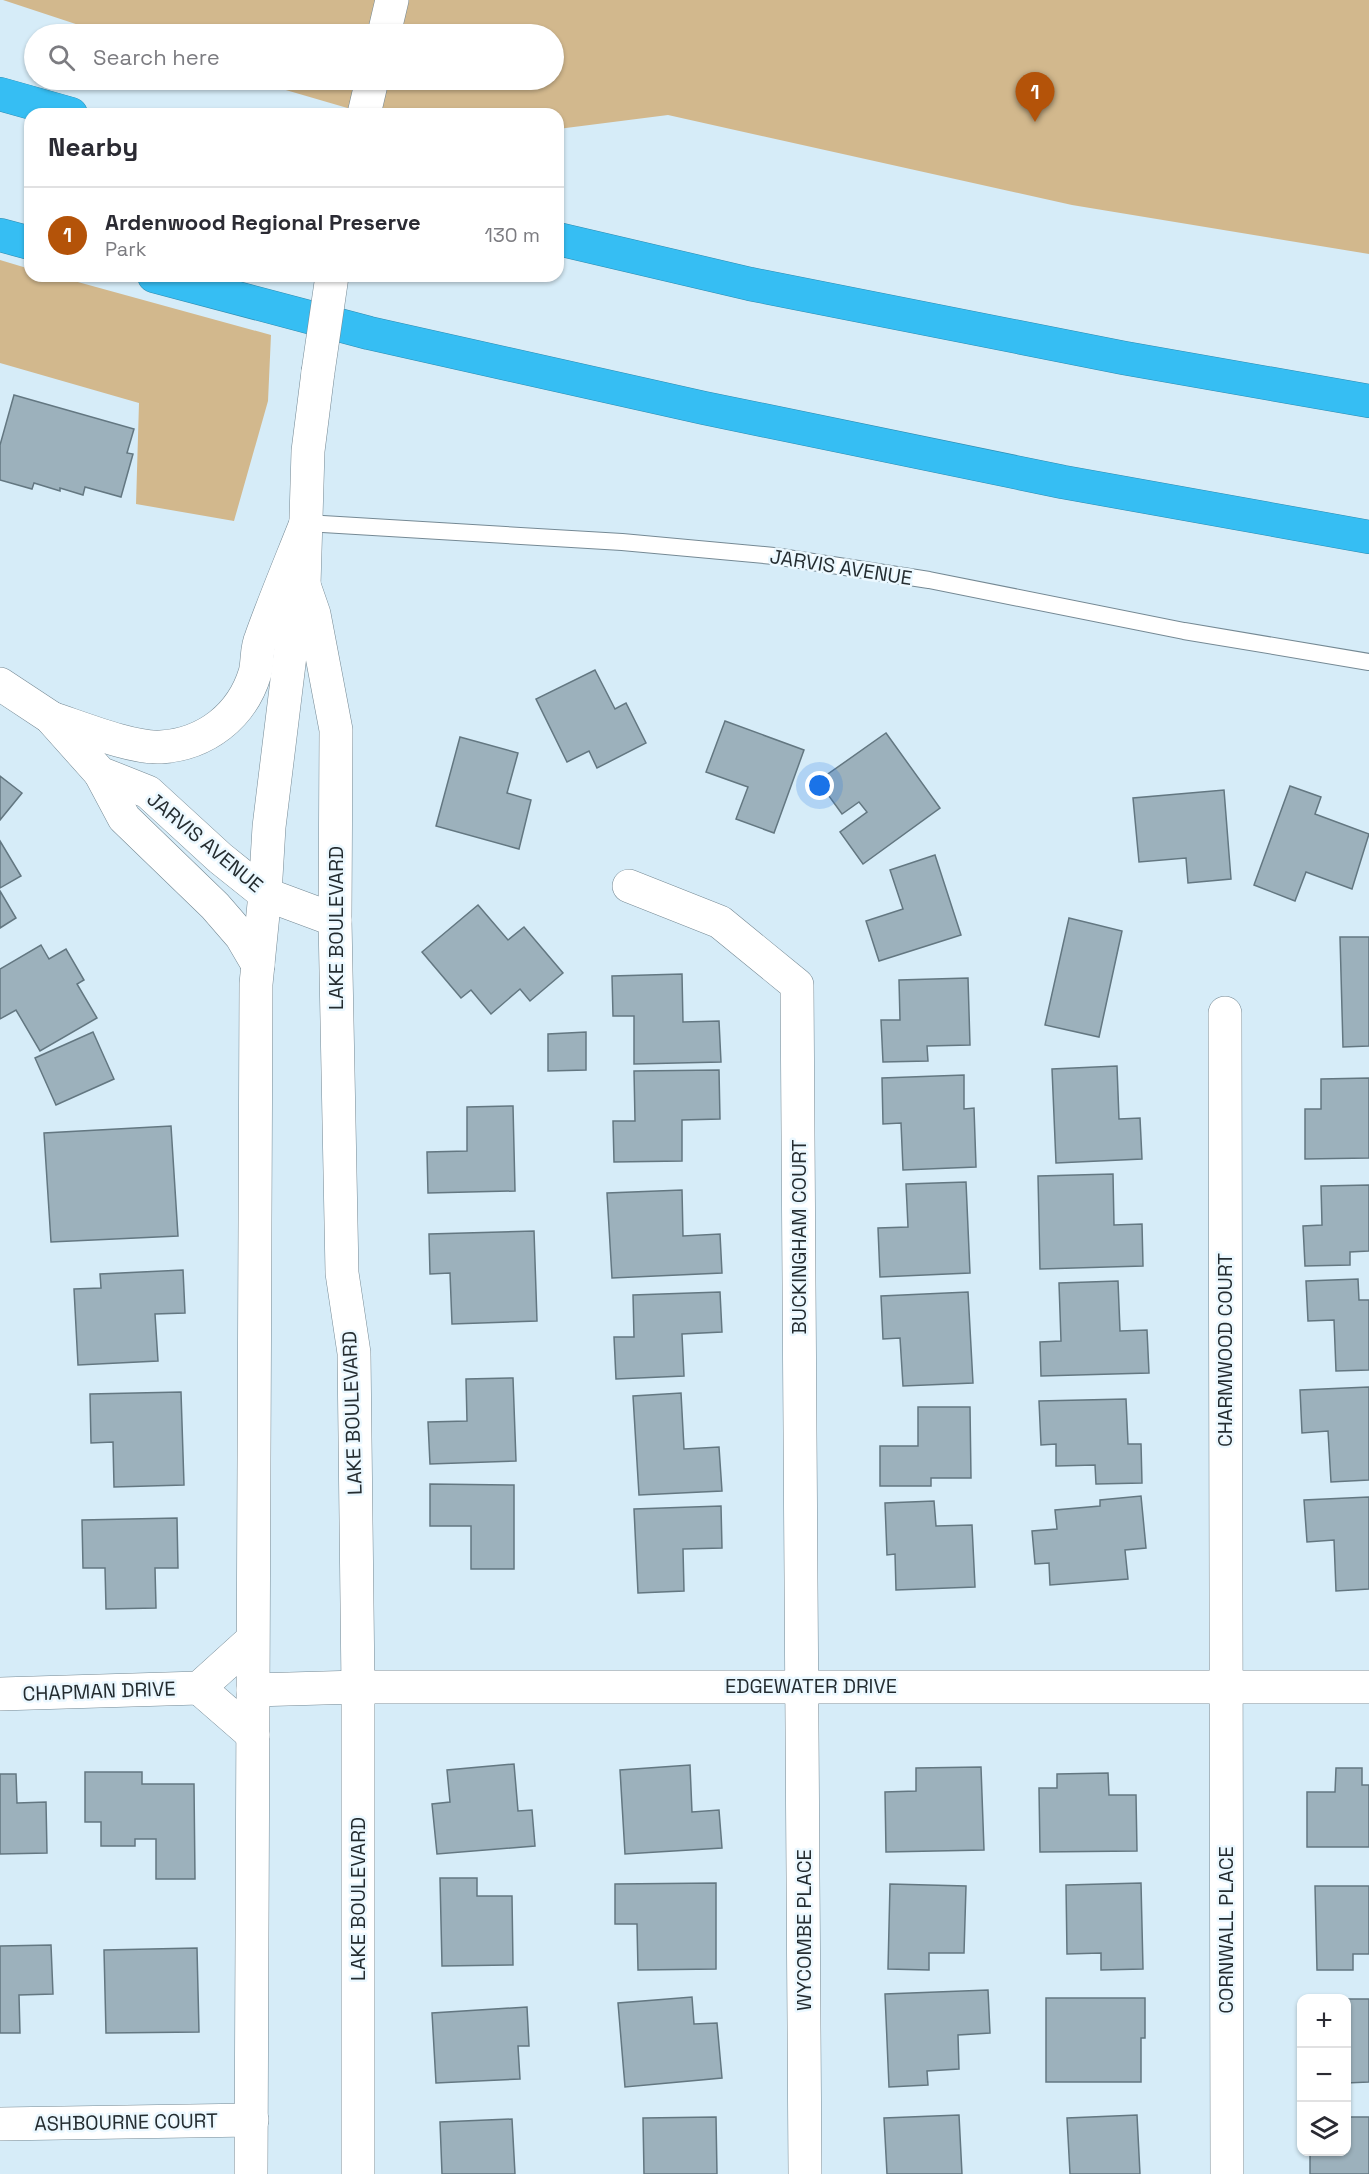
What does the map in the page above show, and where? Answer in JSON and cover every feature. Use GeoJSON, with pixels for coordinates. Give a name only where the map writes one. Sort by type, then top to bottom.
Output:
{"type":"FeatureCollection","features":[{"type":"Feature","properties":{"kind":"highway"},"geometry":{"type":"LineString","coordinates":[[0,94],[50,108]]}},
{"type":"Feature","properties":{"kind":"highway"},"geometry":{"type":"LineString","coordinates":[[0,235],[24,241]]}},
{"type":"Feature","properties":{"kind":"highway"},"geometry":{"type":"LineString","coordinates":[[564,240],[762,287],[1124,358],[1369,401]]}},
{"type":"Feature","properties":{"kind":"highway"},"geometry":{"type":"LineString","coordinates":[[177,282],[369,333],[704,408],[1063,482],[1369,537]]}},
{"type":"Feature","properties":{"kind":"street"},"geometry":{"type":"LineString","coordinates":[[386,24],[392,0]]}},
{"type":"Feature","properties":{"kind":"street"},"geometry":{"type":"LineString","coordinates":[[365,108],[370,90]]}},
{"type":"Feature","properties":{"kind":"street","name":"LAKE BOULEVARD"},"geometry":{"type":"LineString","coordinates":[[251,2174],[256,996],[269,827],[292,634],[304,585],[308,451],[331,282]]}},
{"type":"Feature","properties":{"kind":"street"},"geometry":{"type":"LineString","coordinates":[[50,717],[135,744],[160,747],[205,735],[221,725],[236,712],[246,696],[255,672],[259,641],[306,523]]}},
{"type":"Feature","properties":{"kind":"street","name":"LAKE BOULEVARD"},"geometry":{"type":"LineString","coordinates":[[304,585],[314,614],[336,729],[335,920],[342,1273],[354,1353],[358,1687],[358,2174]]}},
{"type":"Feature","properties":{"kind":"street","name":"JARVIS AVENUE"},"geometry":{"type":"LineString","coordinates":[[0,684],[50,717],[100,773],[148,792],[220,858],[265,894],[335,920]]}},
{"type":"Feature","properties":{"kind":"street"},"geometry":{"type":"LineString","coordinates":[[100,773],[124,818],[215,906],[241,936],[258,965]]}},
{"type":"Feature","properties":{"kind":"street","name":"BUCKINGHAM COURT"},"geometry":{"type":"LineString","coordinates":[[629,886],[720,922],[797,985],[803,1686]]}},
{"type":"Feature","properties":{"kind":"street","name":"CHARMWOOD COURT"},"geometry":{"type":"LineString","coordinates":[[1225,1013],[1226,1687]]}},
{"type":"Feature","properties":{"kind":"street","name":"CHAPMAN DRIVE"},"geometry":{"type":"LineString","coordinates":[[0,1694],[199,1688],[252,1640]]}},
{"type":"Feature","properties":{"kind":"street","name":"WYCOMBE PLACE"},"geometry":{"type":"LineString","coordinates":[[803,1686],[805,2174]]}},
{"type":"Feature","properties":{"kind":"street","name":"EDGEWATER DRIVE"},"geometry":{"type":"LineString","coordinates":[[253,1690],[358,1687],[1369,1687]]}},
{"type":"Feature","properties":{"kind":"street","name":"CORNWALL PLACE"},"geometry":{"type":"LineString","coordinates":[[1226,1687],[1227,2174]]}},
{"type":"Feature","properties":{"kind":"street","name":"CHAPMAN DRIVE"},"geometry":{"type":"LineString","coordinates":[[199,1688],[253,1736]]}},
{"type":"Feature","properties":{"kind":"street","name":"ASHBOURNE COURT"},"geometry":{"type":"LineString","coordinates":[[0,2124],[252,2120]]}},
{"type":"Feature","properties":{"kind":"lane","name":"JARVIS AVENUE"},"geometry":{"type":"LineString","coordinates":[[306,523],[622,542],[774,556],[929,580],[1184,631],[1369,662]]}},
{"type":"Feature","properties":{"kind":"shaded area"},"geometry":{"type":"Polygon","coordinates":[[[3,0],[1369,0],[1369,254],[1072,205],[668,115],[564,128],[564,108],[347,108],[285,90],[564,90],[564,24],[76,24],[3,0]]]}},
{"type":"Feature","properties":{"kind":"shaded area"},"geometry":{"type":"Polygon","coordinates":[[[0,260],[24,267],[24,282],[78,282],[271,335],[268,401],[234,521],[136,504],[139,403],[0,363],[0,260]]]}},
{"type":"Feature","properties":{"kind":"building"},"geometry":{"type":"Polygon","coordinates":[[[14,395],[134,429],[127,453],[133,454],[121,497],[85,487],[83,495],[34,483],[32,489],[0,480],[0,445],[14,395]]]}},
{"type":"Feature","properties":{"kind":"building"},"geometry":{"type":"Polygon","coordinates":[[[595,670],[615,709],[626,703],[646,743],[597,768],[589,751],[567,762],[536,699],[595,670]]]}},
{"type":"Feature","properties":{"kind":"building"},"geometry":{"type":"Polygon","coordinates":[[[725,721],[804,750],[774,833],[736,819],[748,787],[706,772],[725,721]]]}},
{"type":"Feature","properties":{"kind":"building"},"geometry":{"type":"Polygon","coordinates":[[[886,733],[940,808],[863,864],[840,832],[867,812],[859,802],[842,814],[818,781],[886,733]]]}},
{"type":"Feature","properties":{"kind":"building"},"geometry":{"type":"Polygon","coordinates":[[[460,737],[518,753],[507,793],[531,800],[519,849],[436,826],[460,737]]]}},
{"type":"Feature","properties":{"kind":"building"},"geometry":{"type":"Polygon","coordinates":[[[0,776],[22,793],[0,820],[0,776]]]}},
{"type":"Feature","properties":{"kind":"building"},"geometry":{"type":"Polygon","coordinates":[[[1290,786],[1321,797],[1315,814],[1369,834],[1352,889],[1306,872],[1295,901],[1254,885],[1290,786]]]}},
{"type":"Feature","properties":{"kind":"building"},"geometry":{"type":"Polygon","coordinates":[[[1224,790],[1231,879],[1188,883],[1186,858],[1139,862],[1133,798],[1224,790]]]}},
{"type":"Feature","properties":{"kind":"building"},"geometry":{"type":"Polygon","coordinates":[[[0,841],[21,876],[0,888],[0,841]]]}},
{"type":"Feature","properties":{"kind":"building"},"geometry":{"type":"Polygon","coordinates":[[[935,855],[961,935],[879,961],[866,921],[903,909],[890,870],[935,855]]]}},
{"type":"Feature","properties":{"kind":"building"},"geometry":{"type":"Polygon","coordinates":[[[0,891],[16,918],[0,928],[0,891]]]}},
{"type":"Feature","properties":{"kind":"building"},"geometry":{"type":"Polygon","coordinates":[[[478,905],[508,940],[524,927],[563,973],[530,1001],[520,989],[491,1014],[471,990],[461,998],[422,952],[478,905]]]}},
{"type":"Feature","properties":{"kind":"building"},"geometry":{"type":"Polygon","coordinates":[[[1069,918],[1122,931],[1099,1037],[1045,1025],[1069,918]]]}},
{"type":"Feature","properties":{"kind":"building"},"geometry":{"type":"Polygon","coordinates":[[[1340,937],[1369,937],[1369,1046],[1343,1047],[1340,937]]]}},
{"type":"Feature","properties":{"kind":"building"},"geometry":{"type":"Polygon","coordinates":[[[41,945],[49,959],[66,949],[84,980],[77,984],[97,1018],[40,1051],[16,1010],[0,1019],[0,969],[41,945]]]}},
{"type":"Feature","properties":{"kind":"building"},"geometry":{"type":"Polygon","coordinates":[[[682,974],[683,1022],[719,1021],[721,1062],[634,1064],[634,1016],[613,1016],[612,976],[682,974]]]}},
{"type":"Feature","properties":{"kind":"building"},"geometry":{"type":"Polygon","coordinates":[[[968,978],[970,1045],[927,1046],[928,1061],[883,1062],[881,1020],[900,1020],[899,980],[968,978]]]}},
{"type":"Feature","properties":{"kind":"building"},"geometry":{"type":"Polygon","coordinates":[[[93,1032],[114,1079],[56,1105],[35,1058],[93,1032]]]}},
{"type":"Feature","properties":{"kind":"building"},"geometry":{"type":"Polygon","coordinates":[[[586,1032],[586,1070],[548,1071],[548,1034],[586,1032]]]}},
{"type":"Feature","properties":{"kind":"building"},"geometry":{"type":"Polygon","coordinates":[[[1117,1066],[1119,1119],[1140,1118],[1142,1159],[1056,1163],[1052,1069],[1117,1066]]]}},
{"type":"Feature","properties":{"kind":"building"},"geometry":{"type":"Polygon","coordinates":[[[719,1070],[720,1119],[682,1120],[682,1161],[614,1162],[613,1121],[635,1121],[634,1071],[719,1070]]]}},
{"type":"Feature","properties":{"kind":"building"},"geometry":{"type":"Polygon","coordinates":[[[964,1075],[964,1109],[974,1108],[976,1167],[903,1170],[901,1123],[883,1124],[882,1078],[964,1075]]]}},
{"type":"Feature","properties":{"kind":"building"},"geometry":{"type":"Polygon","coordinates":[[[1369,1078],[1369,1158],[1305,1159],[1305,1109],[1321,1109],[1321,1079],[1369,1078]]]}},
{"type":"Feature","properties":{"kind":"building"},"geometry":{"type":"Polygon","coordinates":[[[513,1106],[515,1191],[428,1193],[427,1152],[467,1151],[467,1107],[513,1106]]]}},
{"type":"Feature","properties":{"kind":"building"},"geometry":{"type":"Polygon","coordinates":[[[171,1126],[178,1236],[51,1242],[44,1133],[171,1126]]]}},
{"type":"Feature","properties":{"kind":"building"},"geometry":{"type":"Polygon","coordinates":[[[1113,1174],[1114,1225],[1142,1224],[1143,1266],[1040,1269],[1038,1176],[1113,1174]]]}},
{"type":"Feature","properties":{"kind":"building"},"geometry":{"type":"Polygon","coordinates":[[[966,1182],[970,1273],[880,1277],[878,1228],[908,1227],[906,1184],[966,1182]]]}},
{"type":"Feature","properties":{"kind":"building"},"geometry":{"type":"Polygon","coordinates":[[[1369,1185],[1369,1251],[1350,1252],[1350,1265],[1305,1266],[1303,1226],[1322,1225],[1321,1186],[1369,1185]]]}},
{"type":"Feature","properties":{"kind":"building"},"geometry":{"type":"Polygon","coordinates":[[[682,1190],[683,1236],[720,1234],[722,1273],[612,1278],[607,1193],[682,1190]]]}},
{"type":"Feature","properties":{"kind":"building"},"geometry":{"type":"Polygon","coordinates":[[[534,1231],[537,1321],[452,1324],[450,1273],[430,1274],[429,1234],[534,1231]]]}},
{"type":"Feature","properties":{"kind":"building"},"geometry":{"type":"Polygon","coordinates":[[[183,1270],[185,1313],[155,1314],[158,1361],[78,1365],[74,1289],[101,1288],[100,1274],[183,1270]]]}},
{"type":"Feature","properties":{"kind":"building"},"geometry":{"type":"Polygon","coordinates":[[[1358,1279],[1359,1300],[1369,1300],[1369,1370],[1336,1371],[1334,1320],[1308,1321],[1306,1281],[1358,1279]]]}},
{"type":"Feature","properties":{"kind":"building"},"geometry":{"type":"Polygon","coordinates":[[[1118,1281],[1120,1331],[1147,1330],[1149,1373],[1041,1376],[1040,1342],[1061,1341],[1059,1283],[1118,1281]]]}},
{"type":"Feature","properties":{"kind":"building"},"geometry":{"type":"Polygon","coordinates":[[[720,1292],[722,1332],[682,1334],[684,1376],[616,1379],[614,1337],[634,1337],[633,1295],[720,1292]]]}},
{"type":"Feature","properties":{"kind":"building"},"geometry":{"type":"Polygon","coordinates":[[[968,1292],[973,1383],[903,1386],[900,1338],[883,1339],[881,1296],[968,1292]]]}},
{"type":"Feature","properties":{"kind":"building"},"geometry":{"type":"Polygon","coordinates":[[[513,1378],[516,1461],[430,1464],[428,1422],[467,1421],[466,1379],[513,1378]]]}},
{"type":"Feature","properties":{"kind":"building"},"geometry":{"type":"Polygon","coordinates":[[[1369,1387],[1369,1480],[1331,1482],[1328,1431],[1302,1433],[1300,1390],[1369,1387]]]}},
{"type":"Feature","properties":{"kind":"building"},"geometry":{"type":"Polygon","coordinates":[[[181,1392],[184,1485],[114,1487],[113,1442],[91,1443],[90,1394],[181,1392]]]}},
{"type":"Feature","properties":{"kind":"building"},"geometry":{"type":"Polygon","coordinates":[[[681,1393],[684,1449],[719,1447],[722,1491],[639,1495],[633,1396],[681,1393]]]}},
{"type":"Feature","properties":{"kind":"building"},"geometry":{"type":"Polygon","coordinates":[[[1126,1399],[1128,1444],[1141,1444],[1142,1483],[1096,1484],[1095,1465],[1056,1466],[1056,1444],[1041,1445],[1039,1401],[1126,1399]]]}},
{"type":"Feature","properties":{"kind":"building"},"geometry":{"type":"Polygon","coordinates":[[[918,1407],[970,1407],[971,1478],[931,1478],[931,1486],[880,1486],[880,1446],[918,1446],[918,1407]]]}},
{"type":"Feature","properties":{"kind":"building"},"geometry":{"type":"Polygon","coordinates":[[[430,1484],[514,1485],[514,1569],[471,1569],[471,1526],[430,1526],[430,1484]]]}},
{"type":"Feature","properties":{"kind":"building"},"geometry":{"type":"Polygon","coordinates":[[[1141,1496],[1146,1548],[1125,1550],[1128,1579],[1050,1585],[1049,1563],[1035,1564],[1032,1531],[1057,1529],[1055,1510],[1100,1506],[1100,1500],[1141,1496]]]}},
{"type":"Feature","properties":{"kind":"building"},"geometry":{"type":"Polygon","coordinates":[[[1369,1497],[1369,1589],[1336,1591],[1334,1540],[1307,1542],[1304,1500],[1369,1497]]]}},
{"type":"Feature","properties":{"kind":"building"},"geometry":{"type":"Polygon","coordinates":[[[934,1501],[936,1526],[972,1525],[975,1587],[896,1590],[895,1554],[887,1555],[885,1503],[934,1501]]]}},
{"type":"Feature","properties":{"kind":"building"},"geometry":{"type":"Polygon","coordinates":[[[721,1506],[722,1548],[683,1549],[684,1591],[638,1593],[634,1509],[721,1506]]]}},
{"type":"Feature","properties":{"kind":"building"},"geometry":{"type":"Polygon","coordinates":[[[177,1518],[178,1568],[155,1568],[156,1608],[106,1609],[105,1568],[83,1568],[82,1520],[177,1518]]]}},
{"type":"Feature","properties":{"kind":"building"},"geometry":{"type":"Polygon","coordinates":[[[514,1764],[518,1811],[532,1810],[535,1846],[437,1854],[432,1804],[450,1802],[447,1770],[514,1764]]]}},
{"type":"Feature","properties":{"kind":"building"},"geometry":{"type":"Polygon","coordinates":[[[690,1765],[692,1812],[719,1810],[722,1848],[625,1854],[620,1770],[690,1765]]]}},
{"type":"Feature","properties":{"kind":"building"},"geometry":{"type":"Polygon","coordinates":[[[981,1767],[984,1850],[886,1852],[885,1792],[916,1791],[916,1768],[981,1767]]]}},
{"type":"Feature","properties":{"kind":"building"},"geometry":{"type":"Polygon","coordinates":[[[1336,1768],[1362,1768],[1362,1785],[1369,1785],[1369,1847],[1307,1847],[1307,1792],[1335,1792],[1336,1768]]]}},
{"type":"Feature","properties":{"kind":"building"},"geometry":{"type":"Polygon","coordinates":[[[85,1772],[142,1772],[142,1784],[194,1784],[195,1879],[156,1879],[156,1839],[135,1839],[135,1846],[101,1846],[101,1822],[85,1822],[85,1772]]]}},
{"type":"Feature","properties":{"kind":"building"},"geometry":{"type":"Polygon","coordinates":[[[1108,1773],[1109,1795],[1136,1795],[1137,1851],[1040,1852],[1039,1788],[1057,1788],[1057,1774],[1108,1773]]]}},
{"type":"Feature","properties":{"kind":"building"},"geometry":{"type":"Polygon","coordinates":[[[0,1774],[16,1774],[17,1803],[46,1802],[47,1853],[0,1854],[0,1774]]]}},
{"type":"Feature","properties":{"kind":"building"},"geometry":{"type":"Polygon","coordinates":[[[440,1878],[477,1878],[477,1896],[512,1896],[513,1965],[442,1966],[440,1878]]]}},
{"type":"Feature","properties":{"kind":"building"},"geometry":{"type":"Polygon","coordinates":[[[716,1883],[716,1969],[638,1970],[637,1924],[615,1924],[615,1884],[716,1883]]]}},
{"type":"Feature","properties":{"kind":"building"},"geometry":{"type":"Polygon","coordinates":[[[1141,1883],[1143,1969],[1101,1970],[1101,1953],[1067,1954],[1066,1885],[1141,1883]]]}},
{"type":"Feature","properties":{"kind":"building"},"geometry":{"type":"Polygon","coordinates":[[[890,1884],[966,1886],[964,1953],[929,1953],[929,1970],[888,1969],[890,1884]]]}},
{"type":"Feature","properties":{"kind":"building"},"geometry":{"type":"Polygon","coordinates":[[[1315,1886],[1369,1886],[1369,1954],[1353,1954],[1353,1970],[1317,1970],[1315,1886]]]}},
{"type":"Feature","properties":{"kind":"building"},"geometry":{"type":"Polygon","coordinates":[[[51,1945],[53,1994],[19,1995],[20,2033],[0,2033],[0,1946],[51,1945]]]}},
{"type":"Feature","properties":{"kind":"building"},"geometry":{"type":"Polygon","coordinates":[[[197,1948],[199,2032],[106,2033],[104,1950],[197,1948]]]}},
{"type":"Feature","properties":{"kind":"building"},"geometry":{"type":"Polygon","coordinates":[[[988,1990],[990,2033],[958,2035],[959,2069],[927,2071],[928,2085],[889,2087],[885,1994],[988,1990]]]}},
{"type":"Feature","properties":{"kind":"building"},"geometry":{"type":"Polygon","coordinates":[[[692,1997],[694,2024],[717,2023],[722,2078],[625,2087],[618,2003],[692,1997]]]}},
{"type":"Feature","properties":{"kind":"building"},"geometry":{"type":"Polygon","coordinates":[[[1046,1998],[1145,1998],[1145,2038],[1141,2038],[1141,2082],[1046,2082],[1046,1998]]]}},
{"type":"Feature","properties":{"kind":"building"},"geometry":{"type":"Polygon","coordinates":[[[1351,1999],[1369,1999],[1369,2082],[1351,2083],[1351,1999]]]}},
{"type":"Feature","properties":{"kind":"building"},"geometry":{"type":"Polygon","coordinates":[[[527,2007],[529,2046],[518,2046],[520,2079],[436,2083],[432,2013],[527,2007]]]}},
{"type":"Feature","properties":{"kind":"building"},"geometry":{"type":"Polygon","coordinates":[[[959,2115],[962,2174],[887,2174],[884,2118],[959,2115]]]}},
{"type":"Feature","properties":{"kind":"building"},"geometry":{"type":"Polygon","coordinates":[[[1137,2115],[1140,2174],[1070,2174],[1067,2118],[1137,2115]]]}},
{"type":"Feature","properties":{"kind":"building"},"geometry":{"type":"Polygon","coordinates":[[[716,2117],[717,2174],[644,2174],[643,2118],[716,2117]]]}},
{"type":"Feature","properties":{"kind":"building"},"geometry":{"type":"Polygon","coordinates":[[[1351,2117],[1369,2117],[1369,2174],[1310,2174],[1310,2156],[1351,2156],[1351,2117]]]}},
{"type":"Feature","properties":{"kind":"building"},"geometry":{"type":"Polygon","coordinates":[[[512,2119],[515,2174],[442,2174],[440,2122],[512,2119]]]}},
{"type":"Feature","properties":{"kind":"place","name":"Ardenwood Regional Preserve"},"geometry":{"type":"Point","coordinates":[1035,122]}}]}
